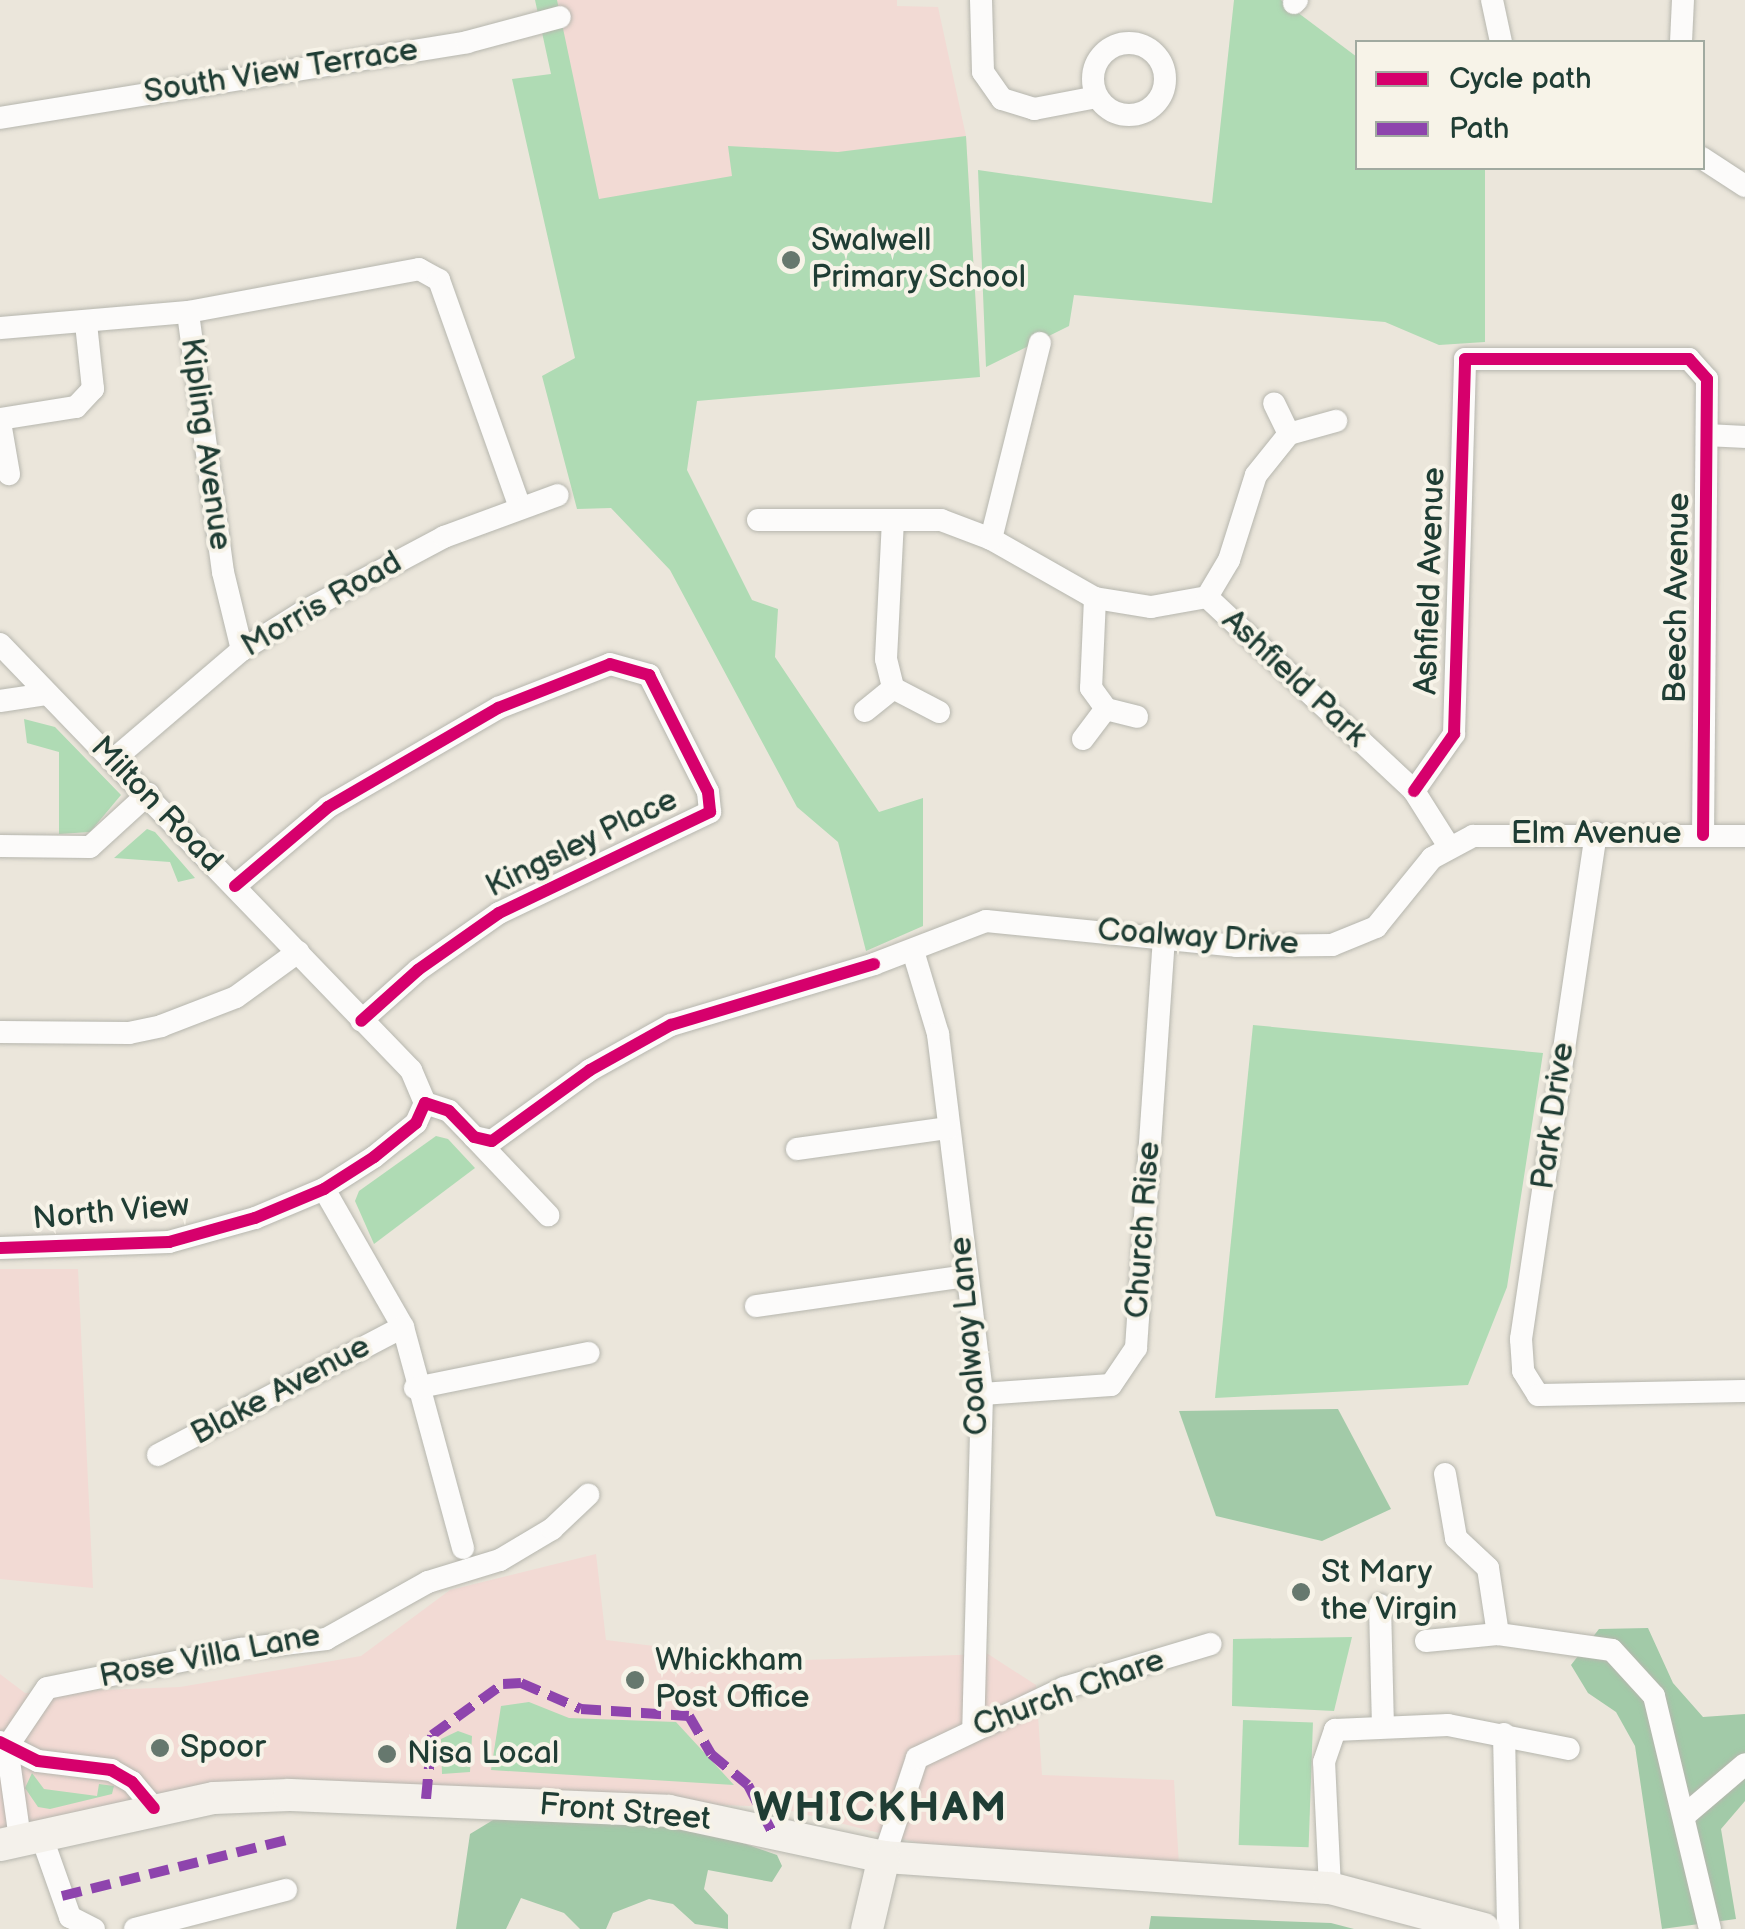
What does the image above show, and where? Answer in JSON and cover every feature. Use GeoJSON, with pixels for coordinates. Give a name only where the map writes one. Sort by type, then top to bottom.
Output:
{"type":"FeatureCollection","features":[{"type":"Feature","properties":{"kind":"main road","name":"Front Street"},"geometry":{"type":"LineString","coordinates":[[20,1839],[154,1808],[290,1795],[670,1811],[884,1857],[1330,1888],[1484,1929]]}},
{"type":"Feature","properties":{"kind":"main road"},"geometry":{"type":"LineString","coordinates":[[867,1929],[884,1857]]}},
{"type":"Feature","properties":{"kind":"street"},"geometry":{"type":"LineString","coordinates":[[981,0],[982,72],[1002,99],[1034,109],[1097,97]]}},
{"type":"Feature","properties":{"kind":"street"},"geometry":{"type":"LineString","coordinates":[[1492,0],[1501,40]]}},
{"type":"Feature","properties":{"kind":"street"},"geometry":{"type":"LineString","coordinates":[[1681,40],[1683,0]]}},
{"type":"Feature","properties":{"kind":"street","name":"South View Terrace"},"geometry":{"type":"LineString","coordinates":[[0,118],[467,42],[560,18]]}},
{"type":"Feature","properties":{"kind":"street"},"geometry":{"type":"LineString","coordinates":[[1705,160],[1745,186]]}},
{"type":"Feature","properties":{"kind":"street","name":"Kipling Avenue"},"geometry":{"type":"LineString","coordinates":[[242,650],[223,572],[188,312],[419,269],[439,280],[519,505]]}},
{"type":"Feature","properties":{"kind":"street"},"geometry":{"type":"LineString","coordinates":[[0,328],[55,320],[86,324],[188,312]]}},
{"type":"Feature","properties":{"kind":"street"},"geometry":{"type":"LineString","coordinates":[[9,474],[0,420],[76,407],[94,389],[86,324]]}},
{"type":"Feature","properties":{"kind":"street"},"geometry":{"type":"LineString","coordinates":[[991,538],[1040,344]]}},
{"type":"Feature","properties":{"kind":"street","name":"Beech Avenue"},"geometry":{"type":"LineString","coordinates":[[1465,359],[1688,359],[1707,379],[1703,834]]}},
{"type":"Feature","properties":{"kind":"street","name":"Ashfield Avenue"},"geometry":{"type":"LineString","coordinates":[[1414,791],[1454,734],[1465,359]]}},
{"type":"Feature","properties":{"kind":"street"},"geometry":{"type":"LineString","coordinates":[[1274,403],[1289,434]]}},
{"type":"Feature","properties":{"kind":"street"},"geometry":{"type":"LineString","coordinates":[[1207,598],[1229,560],[1256,475],[1289,434],[1336,422]]}},
{"type":"Feature","properties":{"kind":"street"},"geometry":{"type":"LineString","coordinates":[[1707,436],[1745,437]]}},
{"type":"Feature","properties":{"kind":"street","name":"Morris Road"},"geometry":{"type":"LineString","coordinates":[[113,760],[242,650],[374,571],[519,505],[558,495]]}},
{"type":"Feature","properties":{"kind":"street","name":"Ashfield Park"},"geometry":{"type":"LineString","coordinates":[[758,520],[941,520],[991,538],[1095,598],[1150,607],[1207,598],[1414,791],[1448,845]]}},
{"type":"Feature","properties":{"kind":"street"},"geometry":{"type":"LineString","coordinates":[[892,520],[886,659],[892,688]]}},
{"type":"Feature","properties":{"kind":"street"},"geometry":{"type":"LineString","coordinates":[[1095,598],[1091,688],[1106,709],[1137,717]]}},
{"type":"Feature","properties":{"kind":"street","name":"Milton Road"},"geometry":{"type":"LineString","coordinates":[[0,644],[415,1075],[425,1103]]}},
{"type":"Feature","properties":{"kind":"street","name":"Kingsley Place"},"geometry":{"type":"LineString","coordinates":[[235,886],[340,799],[498,708],[610,664],[648,676],[708,792],[710,812],[498,913],[418,970],[361,1021]]}},
{"type":"Feature","properties":{"kind":"street"},"geometry":{"type":"LineString","coordinates":[[865,710],[892,688]]}},
{"type":"Feature","properties":{"kind":"street"},"geometry":{"type":"LineString","coordinates":[[892,688],[938,712]]}},
{"type":"Feature","properties":{"kind":"street"},"geometry":{"type":"LineString","coordinates":[[0,701],[47,694]]}},
{"type":"Feature","properties":{"kind":"street"},"geometry":{"type":"LineString","coordinates":[[1083,740],[1106,709]]}},
{"type":"Feature","properties":{"kind":"street"},"geometry":{"type":"LineString","coordinates":[[0,846],[90,847],[148,794]]}},
{"type":"Feature","properties":{"kind":"street","name":"Elm Avenue"},"geometry":{"type":"LineString","coordinates":[[1448,845],[1472,836],[1596,833],[1745,836]]}},
{"type":"Feature","properties":{"kind":"street","name":"Park Drive"},"geometry":{"type":"LineString","coordinates":[[1596,833],[1520,1339],[1523,1371],[1538,1395],[1745,1390]]}},
{"type":"Feature","properties":{"kind":"street","name":"Coalway Drive"},"geometry":{"type":"LineString","coordinates":[[474,1137],[497,1139],[590,1070],[671,1025],[912,951],[986,920],[1292,949],[1332,945],[1376,927],[1448,845]]}},
{"type":"Feature","properties":{"kind":"street","name":"Church Rise"},"geometry":{"type":"LineString","coordinates":[[982,1394],[1112,1385],[1132,1358],[1164,937]]}},
{"type":"Feature","properties":{"kind":"street","name":"Coalway Lane"},"geometry":{"type":"LineString","coordinates":[[912,951],[938,1034],[982,1394],[972,1726]]}},
{"type":"Feature","properties":{"kind":"street"},"geometry":{"type":"LineString","coordinates":[[0,1032],[129,1033],[160,1026],[236,997],[298,952]]}},
{"type":"Feature","properties":{"kind":"street"},"geometry":{"type":"LineString","coordinates":[[425,1103],[449,1112],[548,1215]]}},
{"type":"Feature","properties":{"kind":"street","name":"North View"},"geometry":{"type":"LineString","coordinates":[[0,1248],[169,1242],[255,1218],[324,1189],[399,1138],[425,1103]]}},
{"type":"Feature","properties":{"kind":"street"},"geometry":{"type":"LineString","coordinates":[[797,1150],[949,1128]]}},
{"type":"Feature","properties":{"kind":"street"},"geometry":{"type":"LineString","coordinates":[[324,1189],[403,1327],[414,1388],[463,1548]]}},
{"type":"Feature","properties":{"kind":"street"},"geometry":{"type":"LineString","coordinates":[[756,1306],[967,1276]]}},
{"type":"Feature","properties":{"kind":"street","name":"Blake Avenue"},"geometry":{"type":"LineString","coordinates":[[158,1455],[403,1327]]}},
{"type":"Feature","properties":{"kind":"street"},"geometry":{"type":"LineString","coordinates":[[414,1388],[588,1353]]}},
{"type":"Feature","properties":{"kind":"street"},"geometry":{"type":"LineString","coordinates":[[1445,1474],[1456,1538],[1488,1568],[1498,1634]]}},
{"type":"Feature","properties":{"kind":"street","name":"Rose Villa Lane"},"geometry":{"type":"LineString","coordinates":[[3,1744],[47,1688],[241,1648],[326,1639],[428,1582],[500,1560],[552,1529],[588,1495]]}},
{"type":"Feature","properties":{"kind":"street"},"geometry":{"type":"LineString","coordinates":[[1380,1605],[1383,1725]]}},
{"type":"Feature","properties":{"kind":"street"},"geometry":{"type":"LineString","coordinates":[[1426,1640],[1498,1634],[1612,1650],[1654,1696],[1710,1929]]}},
{"type":"Feature","properties":{"kind":"street","name":"Church Chare"},"geometry":{"type":"LineString","coordinates":[[884,1857],[916,1758],[972,1726],[1064,1688],[1211,1644]]}},
{"type":"Feature","properties":{"kind":"street"},"geometry":{"type":"LineString","coordinates":[[1330,1888],[1329,1740],[1343,1727],[1448,1725],[1569,1749]]}},
{"type":"Feature","properties":{"kind":"street"},"geometry":{"type":"LineString","coordinates":[[1504,1734],[1508,1929]]}},
{"type":"Feature","properties":{"kind":"street"},"geometry":{"type":"LineString","coordinates":[[3,1744],[38,1761],[112,1770],[132,1782],[154,1808]]}},
{"type":"Feature","properties":{"kind":"street"},"geometry":{"type":"LineString","coordinates":[[3,1744],[20,1839],[63,1923],[94,1929]]}},
{"type":"Feature","properties":{"kind":"street"},"geometry":{"type":"LineString","coordinates":[[1684,1816],[1745,1764]]}},
{"type":"Feature","properties":{"kind":"street"},"geometry":{"type":"LineString","coordinates":[[135,1929],[286,1890]]}},
{"type":"Feature","properties":{"kind":"shaded area","name":"Swalwell Primary School"},"geometry":{"type":"Polygon","coordinates":[[[556,0],[897,0],[897,6],[938,7],[966,136],[980,377],[619,320],[556,0]]]}},
{"type":"Feature","properties":{"kind":"shaded area"},"geometry":{"type":"Polygon","coordinates":[[[0,1269],[78,1269],[93,1588],[0,1579],[0,1269]]]}},
{"type":"Feature","properties":{"kind":"shaded area"},"geometry":{"type":"Polygon","coordinates":[[[596,1554],[606,1640],[775,1661],[988,1654],[1036,1685],[1042,1775],[1174,1780],[1179,1866],[935,1847],[776,1807],[241,1788],[0,1845],[0,1674],[25,1693],[180,1687],[361,1656],[450,1590],[596,1554]]]}},
{"type":"Feature","properties":{"kind":"green space"},"geometry":{"type":"Polygon","coordinates":[[[535,0],[557,0],[599,199],[732,176],[728,146],[838,152],[966,136],[980,377],[697,401],[687,470],[752,600],[778,609],[775,657],[879,812],[923,798],[923,926],[866,951],[838,842],[797,807],[670,570],[611,508],[577,509],[542,376],[575,358],[512,79],[551,74],[535,0]]]}},
{"type":"Feature","properties":{"kind":"green space"},"geometry":{"type":"Polygon","coordinates":[[[1234,0],[1281,0],[1355,56],[1355,170],[1485,170],[1485,342],[1439,345],[1385,322],[1074,295],[1069,326],[986,367],[978,170],[1212,203],[1234,0]]]}},
{"type":"Feature","properties":{"kind":"green space"},"geometry":{"type":"Polygon","coordinates":[[[24,719],[55,727],[121,795],[90,832],[59,834],[59,752],[27,743],[24,719]]]}},
{"type":"Feature","properties":{"kind":"green space"},"geometry":{"type":"Polygon","coordinates":[[[147,829],[155,832],[195,878],[178,882],[170,862],[114,858],[147,829]]]}},
{"type":"Feature","properties":{"kind":"green space"},"geometry":{"type":"Polygon","coordinates":[[[1253,1025],[1543,1053],[1507,1287],[1468,1385],[1215,1398],[1253,1025]]]}},
{"type":"Feature","properties":{"kind":"green space"},"geometry":{"type":"Polygon","coordinates":[[[436,1136],[448,1139],[475,1168],[374,1244],[355,1201],[359,1191],[436,1136]]]}},
{"type":"Feature","properties":{"kind":"green space"},"geometry":{"type":"Polygon","coordinates":[[[1338,1409],[1391,1509],[1322,1541],[1216,1516],[1179,1411],[1338,1409]]]}},
{"type":"Feature","properties":{"kind":"green space"},"geometry":{"type":"Polygon","coordinates":[[[1648,1628],[1673,1683],[1703,1717],[1745,1714],[1745,1801],[1721,1829],[1736,1919],[1662,1929],[1635,1746],[1616,1712],[1588,1693],[1571,1665],[1599,1629],[1648,1628]]]}},
{"type":"Feature","properties":{"kind":"green space"},"geometry":{"type":"Polygon","coordinates":[[[1352,1637],[1334,1711],[1232,1706],[1233,1639],[1352,1637]]]}},
{"type":"Feature","properties":{"kind":"green space"},"geometry":{"type":"Polygon","coordinates":[[[529,1702],[569,1718],[676,1722],[734,1785],[491,1770],[501,1706],[529,1702]]]}},
{"type":"Feature","properties":{"kind":"green space"},"geometry":{"type":"Polygon","coordinates":[[[1243,1720],[1313,1722],[1309,1847],[1239,1845],[1243,1720]]]}},
{"type":"Feature","properties":{"kind":"green space"},"geometry":{"type":"Polygon","coordinates":[[[458,1731],[472,1736],[470,1772],[442,1774],[441,1739],[458,1731]]]}},
{"type":"Feature","properties":{"kind":"green space"},"geometry":{"type":"Polygon","coordinates":[[[32,1773],[44,1789],[97,1796],[99,1784],[114,1786],[112,1794],[50,1809],[38,1807],[25,1788],[32,1773]]]}},
{"type":"Feature","properties":{"kind":"green space"},"geometry":{"type":"Polygon","coordinates":[[[498,1817],[688,1824],[777,1855],[782,1866],[772,1882],[708,1870],[704,1889],[728,1915],[728,1929],[695,1924],[673,1904],[649,1899],[613,1913],[606,1929],[580,1929],[564,1913],[521,1898],[506,1929],[456,1929],[470,1834],[498,1817]]]}},
{"type":"Feature","properties":{"kind":"green space"},"geometry":{"type":"Polygon","coordinates":[[[1151,1916],[1331,1923],[1354,1929],[1149,1929],[1151,1916]]]}},
{"type":"Feature","properties":{"kind":"marked path"},"geometry":{"type":"LineString","coordinates":[[426,1799],[432,1735],[503,1684],[521,1683],[581,1709],[689,1716],[711,1754],[748,1785],[771,1830]]}},
{"type":"Feature","properties":{"kind":"marked path"},"geometry":{"type":"LineString","coordinates":[[62,1896],[290,1839]]}},
{"type":"Feature","properties":{"kind":"cycle path"},"geometry":{"type":"LineString","coordinates":[[1414,791],[1454,734],[1465,359],[1689,359],[1707,379],[1703,835]]}},
{"type":"Feature","properties":{"kind":"cycle path"},"geometry":{"type":"LineString","coordinates":[[235,886],[328,807],[498,708],[610,664],[649,675],[708,792],[710,812],[499,913],[418,970],[361,1021]]}},
{"type":"Feature","properties":{"kind":"cycle path"},"geometry":{"type":"LineString","coordinates":[[0,1248],[169,1242],[255,1218],[324,1189],[374,1157],[416,1123],[425,1103],[449,1111],[474,1137],[492,1141],[590,1070],[671,1025],[874,964]]}},
{"type":"Feature","properties":{"kind":"cycle path"},"geometry":{"type":"LineString","coordinates":[[0,1742],[38,1761],[111,1770],[132,1782],[154,1808]]}},
{"type":"Feature","properties":{"kind":"place","name":"Swalwell Primary School"},"geometry":{"type":"Point","coordinates":[791,260]}},
{"type":"Feature","properties":{"kind":"place","name":"St Mary the Virgin"},"geometry":{"type":"Point","coordinates":[1301,1592]}},
{"type":"Feature","properties":{"kind":"place","name":"Whickham Post Office"},"geometry":{"type":"Point","coordinates":[635,1680]}},
{"type":"Feature","properties":{"kind":"place","name":"Spoor"},"geometry":{"type":"Point","coordinates":[160,1748]}},
{"type":"Feature","properties":{"kind":"place","name":"Nisa Local"},"geometry":{"type":"Point","coordinates":[387,1754]}},
{"type":"Feature","properties":{"kind":"district","name":"WHICKHAM"},"geometry":{"type":"Point","coordinates":[881,1809]}}]}
